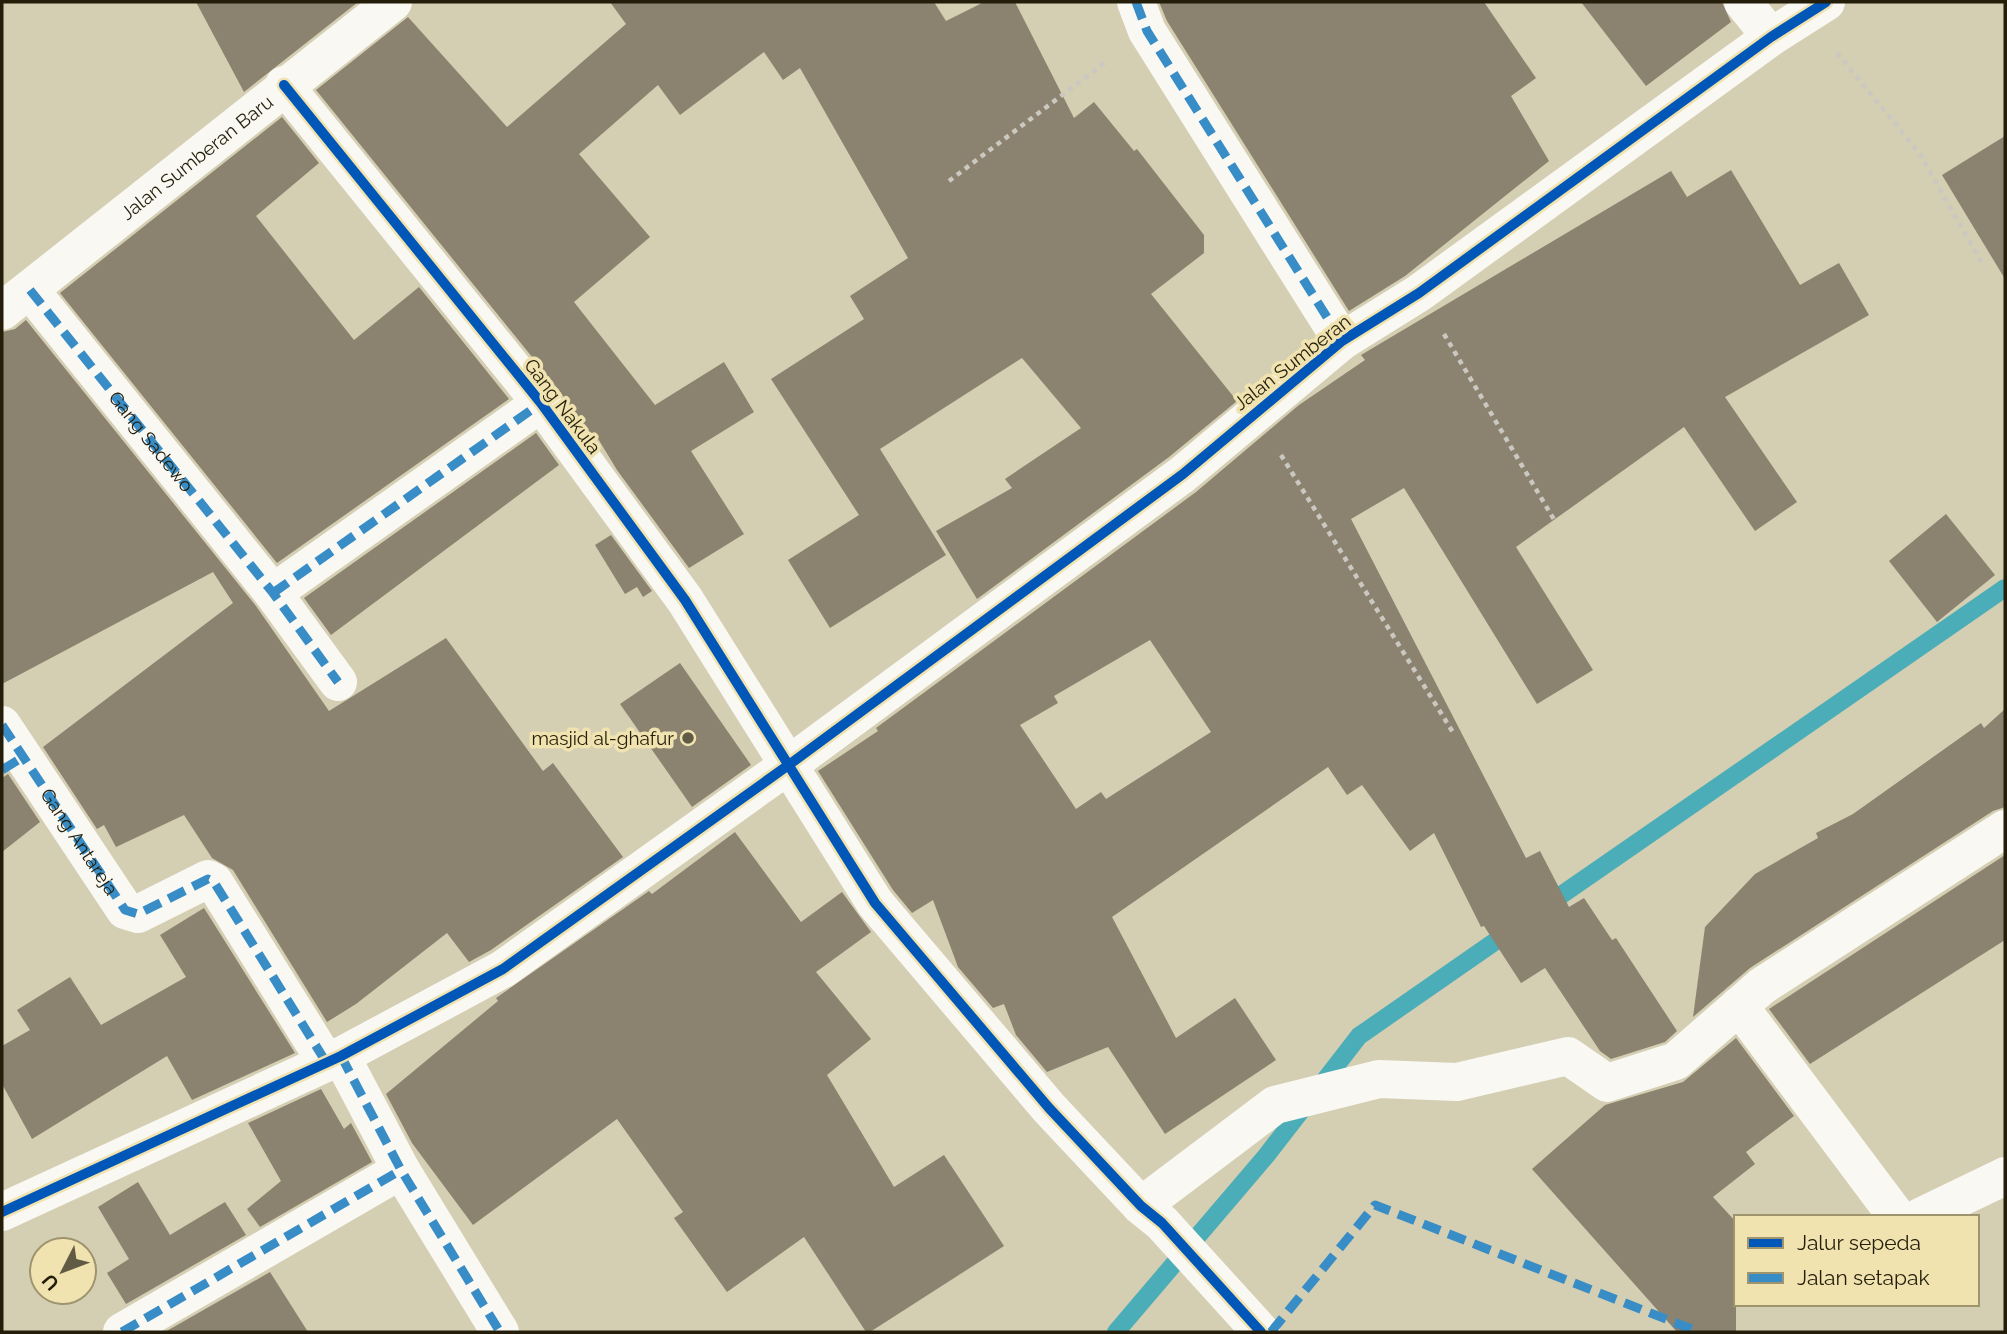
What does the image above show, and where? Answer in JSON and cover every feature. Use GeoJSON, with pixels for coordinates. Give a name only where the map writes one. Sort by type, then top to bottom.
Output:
{"type":"FeatureCollection","features":[{"type":"Feature","properties":{"kind":"street","name":"Jalan Sumberan Baru"},"geometry":{"type":"LineString","coordinates":[[16,301],[284,85],[393,2]]}},
{"type":"Feature","properties":{"kind":"street"},"geometry":{"type":"LineString","coordinates":[[1743,2],[1771,37]]}},
{"type":"Feature","properties":{"kind":"street","name":"Jalan Sumberan"},"geometry":{"type":"LineString","coordinates":[[2,1212],[333,1059],[503,969],[790,765],[1183,474],[1342,341],[1419,293],[1771,37],[1816,8]]}},
{"type":"Feature","properties":{"kind":"street"},"geometry":{"type":"LineString","coordinates":[[1141,16],[1342,341]]}},
{"type":"Feature","properties":{"kind":"street","name":"Gang Nakula"},"geometry":{"type":"LineString","coordinates":[[284,85],[541,403],[685,600],[875,903],[1049,1108],[1261,1332]]}},
{"type":"Feature","properties":{"kind":"street","name":"Gang Sadewo"},"geometry":{"type":"LineString","coordinates":[[16,301],[273,593],[338,682]]}},
{"type":"Feature","properties":{"kind":"street"},"geometry":{"type":"LineString","coordinates":[[273,593],[541,403]]}},
{"type":"Feature","properties":{"kind":"street","name":"Gang Antareja"},"geometry":{"type":"LineString","coordinates":[[2,725],[12,763],[125,910],[138,914],[208,879],[214,882],[333,1059]]}},
{"type":"Feature","properties":{"kind":"street"},"geometry":{"type":"LineString","coordinates":[[1152,1214],[1275,1105],[1379,1079],[1457,1082],[1568,1056],[1607,1083],[1676,1061],[1762,986],[2005,829]]}},
{"type":"Feature","properties":{"kind":"street"},"geometry":{"type":"LineString","coordinates":[[1739,1006],[1896,1215]]}},
{"type":"Feature","properties":{"kind":"street"},"geometry":{"type":"LineString","coordinates":[[333,1059],[500,1332]]}},
{"type":"Feature","properties":{"kind":"street"},"geometry":{"type":"LineString","coordinates":[[122,1332],[401,1170]]}},
{"type":"Feature","properties":{"kind":"street"},"geometry":{"type":"LineString","coordinates":[[1924,1215],[2005,1176]]}},
{"type":"Feature","properties":{"kind":"path"},"geometry":{"type":"LineString","coordinates":[[1816,8],[1920,154],[1984,267]]}},
{"type":"Feature","properties":{"kind":"path"},"geometry":{"type":"LineString","coordinates":[[949,181],[1141,16]]}},
{"type":"Feature","properties":{"kind":"path"},"geometry":{"type":"LineString","coordinates":[[1419,293],[1556,523]]}},
{"type":"Feature","properties":{"kind":"path"},"geometry":{"type":"LineString","coordinates":[[1254,412],[1454,734]]}},
{"type":"Feature","properties":{"kind":"building"},"geometry":{"type":"Polygon","coordinates":[[[196,2],[358,2],[244,92],[196,2]]]}},
{"type":"Feature","properties":{"kind":"building"},"geometry":{"type":"Polygon","coordinates":[[[610,2],[934,2],[946,21],[984,2],[1015,2],[1074,118],[1094,102],[1134,151],[1137,149],[1204,235],[1204,253],[1151,294],[1237,401],[1169,457],[977,599],[936,531],[1012,488],[1005,479],[1081,428],[1022,358],[880,449],[946,555],[830,628],[788,560],[859,515],[771,379],[864,319],[850,296],[908,258],[800,68],[783,80],[764,52],[680,115],[658,85],[579,154],[650,237],[574,302],[655,405],[724,362],[754,412],[691,451],[744,534],[689,568],[617,470],[597,437],[594,439],[558,389],[316,90],[408,17],[507,127],[626,24],[610,2]]]}},
{"type":"Feature","properties":{"kind":"building"},"geometry":{"type":"Polygon","coordinates":[[[1159,2],[1484,2],[1536,78],[1511,96],[1549,161],[1405,276],[1349,311],[1167,21],[1159,2]]]}},
{"type":"Feature","properties":{"kind":"building"},"geometry":{"type":"Polygon","coordinates":[[[1581,2],[1722,2],[1731,22],[1646,86],[1581,2]]]}},
{"type":"Feature","properties":{"kind":"building"},"geometry":{"type":"Polygon","coordinates":[[[282,117],[319,163],[256,216],[354,340],[419,287],[509,399],[277,563],[60,293],[282,117]]]}},
{"type":"Feature","properties":{"kind":"building"},"geometry":{"type":"Polygon","coordinates":[[[2005,136],[2005,279],[1942,175],[2005,136]]]}},
{"type":"Feature","properties":{"kind":"building"},"geometry":{"type":"Polygon","coordinates":[[[1731,170],[1800,285],[1839,263],[1869,315],[1725,397],[1797,502],[1755,531],[1684,427],[1516,547],[1593,670],[1537,704],[1404,488],[1351,519],[1526,858],[1540,851],[1569,907],[1584,898],[1612,940],[1616,938],[1677,1031],[1665,1042],[1611,1059],[1600,1051],[1545,968],[1521,983],[1484,926],[1481,927],[1434,833],[1410,851],[1362,785],[1347,795],[1328,767],[1112,917],[1176,1038],[1235,998],[1276,1060],[1165,1134],[1108,1047],[1047,1072],[1016,1035],[1004,1004],[993,1008],[958,967],[933,900],[912,913],[893,890],[818,771],[878,731],[876,728],[1196,492],[1299,405],[1365,360],[1361,355],[1671,171],[1687,197],[1731,170]],[[1150,640],[1054,696],[1058,703],[1020,725],[1076,809],[1101,792],[1106,799],[1211,732],[1150,640]]]}},
{"type":"Feature","properties":{"kind":"building"},"geometry":{"type":"Polygon","coordinates":[[[26,320],[256,606],[329,711],[446,638],[543,771],[553,763],[623,857],[491,950],[469,962],[447,933],[356,1004],[327,1022],[233,870],[212,858],[184,815],[116,847],[104,825],[97,829],[43,747],[233,603],[213,572],[2,684],[2,332],[15,329],[26,320]]]}},
{"type":"Feature","properties":{"kind":"building"},"geometry":{"type":"Polygon","coordinates":[[[536,433],[559,465],[331,635],[304,598],[536,433]]]}},
{"type":"Feature","properties":{"kind":"building"},"geometry":{"type":"Polygon","coordinates":[[[1946,514],[1995,575],[1937,622],[1889,561],[1946,514]]]}},
{"type":"Feature","properties":{"kind":"building"},"geometry":{"type":"Polygon","coordinates":[[[611,535],[652,591],[643,597],[637,587],[625,594],[595,545],[611,535]]]}},
{"type":"Feature","properties":{"kind":"building","name":"masjid al-ghafur"},"geometry":{"type":"Polygon","coordinates":[[[680,663],[751,765],[692,807],[620,704],[680,663]]]}},
{"type":"Feature","properties":{"kind":"building"},"geometry":{"type":"Polygon","coordinates":[[[2005,709],[2005,807],[1993,811],[1750,968],[1693,1017],[1705,927],[1755,874],[1818,838],[1816,833],[1853,814],[1981,723],[1984,728],[2005,709]]]}},
{"type":"Feature","properties":{"kind":"building"},"geometry":{"type":"Polygon","coordinates":[[[8,774],[40,822],[2,852],[2,778],[8,774]]]}},
{"type":"Feature","properties":{"kind":"building"},"geometry":{"type":"Polygon","coordinates":[[[735,832],[801,922],[842,892],[871,932],[816,972],[871,1039],[827,1075],[894,1187],[944,1155],[1004,1246],[870,1332],[866,1332],[804,1237],[727,1292],[674,1218],[683,1212],[617,1119],[473,1225],[412,1143],[386,1094],[498,1001],[496,998],[649,891],[652,894],[735,832]]]}},
{"type":"Feature","properties":{"kind":"building"},"geometry":{"type":"Polygon","coordinates":[[[2005,855],[2005,940],[1810,1064],[1769,1009],[2005,855]]]}},
{"type":"Feature","properties":{"kind":"building"},"geometry":{"type":"Polygon","coordinates":[[[204,908],[295,1053],[192,1100],[167,1056],[32,1139],[2,1084],[2,1046],[30,1030],[17,1010],[70,977],[101,1025],[186,977],[160,935],[204,908]]]}},
{"type":"Feature","properties":{"kind":"building"},"geometry":{"type":"Polygon","coordinates":[[[1736,1038],[1794,1116],[1746,1152],[1755,1164],[1713,1197],[1734,1220],[1736,1332],[1677,1332],[1532,1169],[1605,1105],[1683,1082],[1736,1038]]]}},
{"type":"Feature","properties":{"kind":"building"},"geometry":{"type":"Polygon","coordinates":[[[321,1089],[344,1129],[351,1123],[372,1162],[260,1227],[247,1209],[281,1181],[248,1123],[321,1089]]]}},
{"type":"Feature","properties":{"kind":"building"},"geometry":{"type":"Polygon","coordinates":[[[138,1182],[170,1235],[225,1202],[246,1235],[126,1304],[107,1273],[129,1259],[98,1207],[138,1182]]]}},
{"type":"Feature","properties":{"kind":"building"},"geometry":{"type":"Polygon","coordinates":[[[270,1272],[308,1332],[165,1332],[270,1272]]]}},
{"type":"Feature","properties":{"kind":"waterway"},"geometry":{"type":"LineString","coordinates":[[1544,907],[2005,588]]}},
{"type":"Feature","properties":{"kind":"waterway"},"geometry":{"type":"LineString","coordinates":[[1116,1332],[1266,1156],[1359,1036],[1513,929]]}},
{"type":"Feature","properties":{"kind":"marked path"},"geometry":{"type":"LineString","coordinates":[[1136,2],[1147,31],[1342,341]]}},
{"type":"Feature","properties":{"kind":"marked path"},"geometry":{"type":"LineString","coordinates":[[30,290],[273,593],[338,682]]}},
{"type":"Feature","properties":{"kind":"marked path"},"geometry":{"type":"LineString","coordinates":[[273,593],[541,403]]}},
{"type":"Feature","properties":{"kind":"marked path"},"geometry":{"type":"LineString","coordinates":[[2,725],[125,910],[138,914],[208,879],[214,882],[326,1062]]}},
{"type":"Feature","properties":{"kind":"marked path"},"geometry":{"type":"LineString","coordinates":[[2,770],[23,757]]}},
{"type":"Feature","properties":{"kind":"marked path"},"geometry":{"type":"LineString","coordinates":[[341,1056],[401,1170],[500,1332]]}},
{"type":"Feature","properties":{"kind":"marked path"},"geometry":{"type":"LineString","coordinates":[[122,1332],[401,1170]]}},
{"type":"Feature","properties":{"kind":"marked path"},"geometry":{"type":"LineString","coordinates":[[1271,1332],[1375,1205],[1699,1332]]}},
{"type":"Feature","properties":{"kind":"cycle path"},"geometry":{"type":"LineString","coordinates":[[2,1212],[341,1056],[503,969],[790,764],[1183,474],[1342,341],[1419,293],[1771,37],[1826,2]]}},
{"type":"Feature","properties":{"kind":"cycle path"},"geometry":{"type":"LineString","coordinates":[[284,85],[541,403],[685,600],[875,903],[1049,1108],[1141,1206],[1162,1223],[1261,1332]]}},
{"type":"Feature","properties":{"kind":"place","name":"masjid al-ghafur"},"geometry":{"type":"Point","coordinates":[688,738]}}]}
